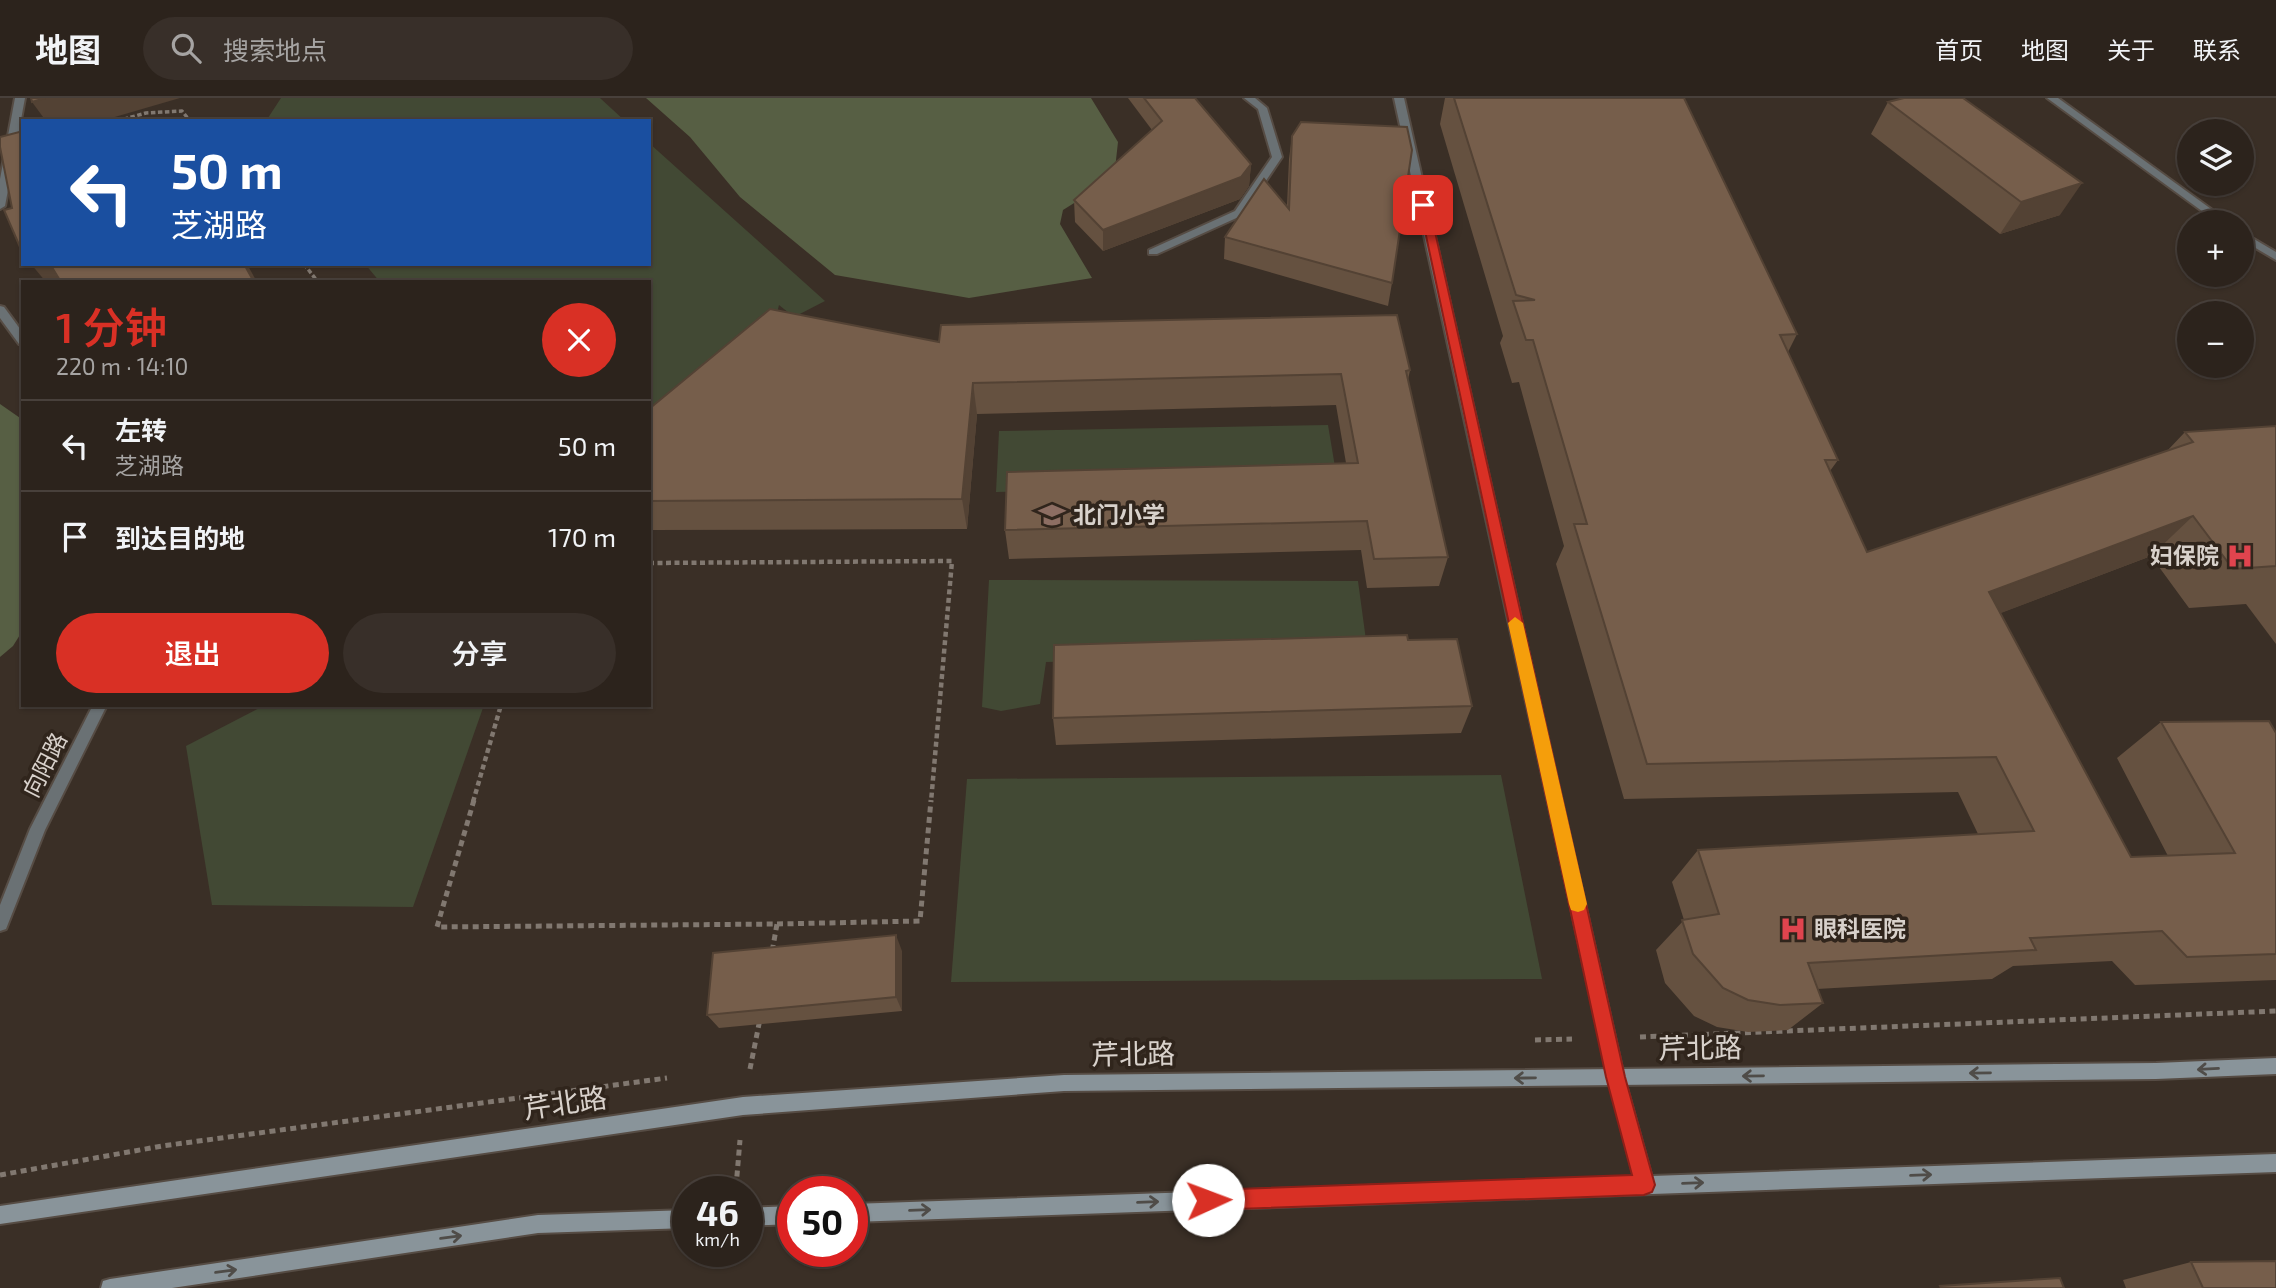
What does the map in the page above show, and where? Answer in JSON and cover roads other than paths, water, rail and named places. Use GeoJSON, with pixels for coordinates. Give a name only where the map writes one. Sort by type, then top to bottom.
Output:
{"type":"FeatureCollection","features":[{"type":"Feature","properties":{"kind":"main road","name":"芹北路"},"geometry":{"type":"LineString","coordinates":[[0,1215],[743,1106],[1064,1083],[2156,1071],[2276,1066]]}},
{"type":"Feature","properties":{"kind":"main road"},"geometry":{"type":"LineString","coordinates":[[868,1212],[2276,1163]]}},
{"type":"Feature","properties":{"kind":"main road"},"geometry":{"type":"LineString","coordinates":[[110,1288],[538,1224],[672,1220]]}},
{"type":"Feature","properties":{"kind":"street"},"geometry":{"type":"LineString","coordinates":[[0,206],[20,98]]}},
{"type":"Feature","properties":{"kind":"street"},"geometry":{"type":"LineString","coordinates":[[1153,252],[1239,213],[1277,157],[1262,108],[1250,98]]}},
{"type":"Feature","properties":{"kind":"street"},"geometry":{"type":"LineString","coordinates":[[1399,98],[1616,1077],[1644,1185]]}},
{"type":"Feature","properties":{"kind":"street"},"geometry":{"type":"LineString","coordinates":[[2052,98],[2207,210]]}},
{"type":"Feature","properties":{"kind":"street"},"geometry":{"type":"LineString","coordinates":[[2254,243],[2276,257]]}},
{"type":"Feature","properties":{"kind":"street"},"geometry":{"type":"LineString","coordinates":[[0,310],[21,338]]}},
{"type":"Feature","properties":{"kind":"street","name":"向阳路"},"geometry":{"type":"LineString","coordinates":[[0,924],[38,829],[99,707]]}},
{"type":"Feature","properties":{"kind":"place","name":"北门小学"},"geometry":{"type":"Point","coordinates":[1052,515]}},
{"type":"Feature","properties":{"kind":"place","name":"妇保院"},"geometry":{"type":"Point","coordinates":[2240,556]}},
{"type":"Feature","properties":{"kind":"place","name":"眼科医院"},"geometry":{"type":"Point","coordinates":[1793,929]}}]}
